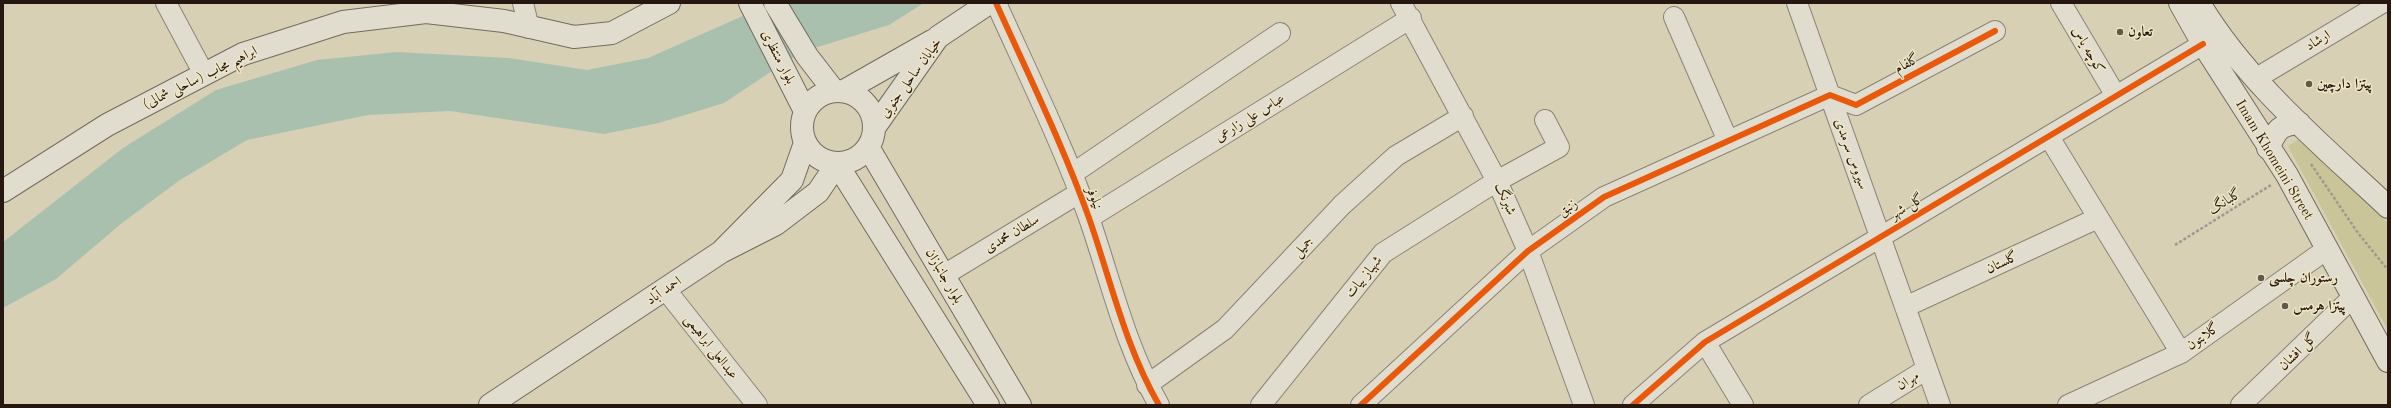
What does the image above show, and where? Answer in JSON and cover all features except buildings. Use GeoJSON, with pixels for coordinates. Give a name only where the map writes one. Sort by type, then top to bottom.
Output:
{"type":"FeatureCollection","features":[{"type":"Feature","properties":{"kind":"main road","name":"ابراهیم مجاب (ساحلی شمالی)"},"geometry":{"type":"LineString","coordinates":[[3,191],[107,125],[243,54],[342,22],[426,12],[504,21],[574,38],[612,33],[640,11],[669,3]]}},
{"type":"Feature","properties":{"kind":"main road","name":"بلوار منتظری"},"geometry":{"type":"LineString","coordinates":[[750,3],[785,68],[805,111]]}},
{"type":"Feature","properties":{"kind":"main road","name":"بلوار منتظری"},"geometry":{"type":"LineString","coordinates":[[775,3],[807,56],[839,91]]}},
{"type":"Feature","properties":{"kind":"main road","name":"خیابان ساحل جنوبی"},"geometry":{"type":"LineString","coordinates":[[871,138],[938,37],[988,3]]}},
{"type":"Feature","properties":{"kind":"main road","name":"Imam Khomeini Street"},"geometry":{"type":"LineString","coordinates":[[2180,3],[2268,148],[2287,175],[2388,361]]}},
{"type":"Feature","properties":{"kind":"main road","name":"Imam Khomeini Street"},"geometry":{"type":"LineString","coordinates":[[2199,3],[2216,32],[2255,79],[2388,207]]}},
{"type":"Feature","properties":{"kind":"main road"},"geometry":{"type":"LineString","coordinates":[[839,91],[862,100],[869,108],[871,138],[860,156],[849,162],[837,164],[818,158],[805,143],[802,132],[802,121],[805,111],[817,97],[839,91],[938,37]]}},
{"type":"Feature","properties":{"kind":"main road"},"geometry":{"type":"LineString","coordinates":[[2268,148],[2277,130],[2284,124],[2299,123]]}},
{"type":"Feature","properties":{"kind":"main road","name":"بلوار جانبازان"},"geometry":{"type":"LineString","coordinates":[[871,138],[944,275],[1020,405]]}},
{"type":"Feature","properties":{"kind":"main road","name":"احمد آباد"},"geometry":{"type":"LineString","coordinates":[[490,405],[666,290],[721,252],[792,180],[805,143]]}},
{"type":"Feature","properties":{"kind":"main road"},"geometry":{"type":"LineString","coordinates":[[837,164],[988,405]]}},
{"type":"Feature","properties":{"kind":"main road"},"geometry":{"type":"LineString","coordinates":[[721,252],[776,224],[812,197],[818,192],[837,164]]}},
{"type":"Feature","properties":{"kind":"street"},"geometry":{"type":"LineString","coordinates":[[166,3],[204,74]]}},
{"type":"Feature","properties":{"kind":"street"},"geometry":{"type":"LineString","coordinates":[[523,3],[529,28]]}},
{"type":"Feature","properties":{"kind":"street","name":"نیلوفر"},"geometry":{"type":"LineString","coordinates":[[996,3],[1072,174],[1089,218],[1123,326],[1147,385],[1159,405]]}},
{"type":"Feature","properties":{"kind":"street","name":"سیروس سرمدی"},"geometry":{"type":"LineString","coordinates":[[1797,3],[1880,237]]}},
{"type":"Feature","properties":{"kind":"street","name":"کوچه یاس"},"geometry":{"type":"LineString","coordinates":[[2061,3],[2116,96]]}},
{"type":"Feature","properties":{"kind":"street","name":"ارشاد"},"geometry":{"type":"LineString","coordinates":[[2255,79],[2382,3]]}},
{"type":"Feature","properties":{"kind":"street","name":"شبرنگ"},"geometry":{"type":"LineString","coordinates":[[1406,10],[1497,181],[1528,251],[1584,405]]}},
{"type":"Feature","properties":{"kind":"street","name":"عباس علی زارعی"},"geometry":{"type":"LineString","coordinates":[[1089,218],[1406,10]]}},
{"type":"Feature","properties":{"kind":"street"},"geometry":{"type":"LineString","coordinates":[[1674,17],[1728,141]]}},
{"type":"Feature","properties":{"kind":"street","name":"گلفام"},"geometry":{"type":"LineString","coordinates":[[1830,95],[1856,105],[1995,31]]}},
{"type":"Feature","properties":{"kind":"street"},"geometry":{"type":"LineString","coordinates":[[1072,174],[1280,33]]}},
{"type":"Feature","properties":{"kind":"street","name":"گل شهر"},"geometry":{"type":"LineString","coordinates":[[1633,405],[1705,342],[2204,44]]}},
{"type":"Feature","properties":{"kind":"street","name":"زنبق"},"geometry":{"type":"LineString","coordinates":[[1361,405],[1528,251],[1604,197],[1830,95]]}},
{"type":"Feature","properties":{"kind":"street","name":"جمیل"},"geometry":{"type":"LineString","coordinates":[[1147,385],[1225,329],[1342,205],[1396,156],[1463,116]]}},
{"type":"Feature","properties":{"kind":"street","name":"شهباز بیات"},"geometry":{"type":"LineString","coordinates":[[1261,405],[1383,253],[1497,181],[1559,147],[1545,120]]}},
{"type":"Feature","properties":{"kind":"street"},"geometry":{"type":"LineString","coordinates":[[2049,137],[2181,353]]}},
{"type":"Feature","properties":{"kind":"street","name":"سلطان محمدی"},"geometry":{"type":"LineString","coordinates":[[944,275],[1079,193]]}},
{"type":"Feature","properties":{"kind":"street","name":"گلستان"},"geometry":{"type":"LineString","coordinates":[[1905,307],[2098,218]]}},
{"type":"Feature","properties":{"kind":"street"},"geometry":{"type":"LineString","coordinates":[[1880,237],[1940,405]]}},
{"type":"Feature","properties":{"kind":"street","name":"گلابتون"},"geometry":{"type":"LineString","coordinates":[[2068,405],[2181,353],[2327,250]]}},
{"type":"Feature","properties":{"kind":"street","name":"عبدالعلی ابراهیمی"},"geometry":{"type":"LineString","coordinates":[[666,290],[757,405]]}},
{"type":"Feature","properties":{"kind":"street","name":"گل افشان"},"geometry":{"type":"LineString","coordinates":[[2241,405],[2353,297]]}},
{"type":"Feature","properties":{"kind":"street"},"geometry":{"type":"LineString","coordinates":[[1705,342],[1743,405]]}},
{"type":"Feature","properties":{"kind":"street","name":"مهران"},"geometry":{"type":"LineString","coordinates":[[1869,405],[1927,369]]}},
{"type":"Feature","properties":{"kind":"path"},"geometry":{"type":"LineString","coordinates":[[2310,163],[2358,233],[2388,270]]}},
{"type":"Feature","properties":{"kind":"shaded area"},"geometry":{"type":"Polygon","coordinates":[[[772,3],[924,3],[889,25],[808,50],[787,61],[724,103],[659,123],[604,134],[450,111],[368,115],[247,140],[180,180],[122,223],[56,279],[3,308],[3,242],[123,148],[216,90],[317,60],[396,52],[509,58],[587,70],[648,58],[772,3]]]}},
{"type":"Feature","properties":{"kind":"shaded area"},"geometry":{"type":"Polygon","coordinates":[[[2299,139],[2388,223],[2388,330],[2288,146],[2299,139]]]}},
{"type":"Feature","properties":{"kind":"cycle path"},"geometry":{"type":"LineString","coordinates":[[996,3],[1045,110],[1079,191],[1128,337],[1147,383],[1159,405]]}},
{"type":"Feature","properties":{"kind":"cycle path"},"geometry":{"type":"LineString","coordinates":[[1361,405],[1528,251],[1604,197],[1830,95],[1856,105],[1995,31]]}},
{"type":"Feature","properties":{"kind":"cycle path"},"geometry":{"type":"LineString","coordinates":[[1633,405],[1705,342],[2203,44]]}},
{"type":"Feature","properties":{"kind":"place","name":"تعاون"},"geometry":{"type":"Point","coordinates":[2120,32]}},
{"type":"Feature","properties":{"kind":"place","name":"پیتزا دارچین"},"geometry":{"type":"Point","coordinates":[2309,84]}},
{"type":"Feature","properties":{"kind":"place","name":"رستوران چلسی"},"geometry":{"type":"Point","coordinates":[2261,278]}},
{"type":"Feature","properties":{"kind":"place","name":"پیتزا هرمس"},"geometry":{"type":"Point","coordinates":[2285,306]}}]}
